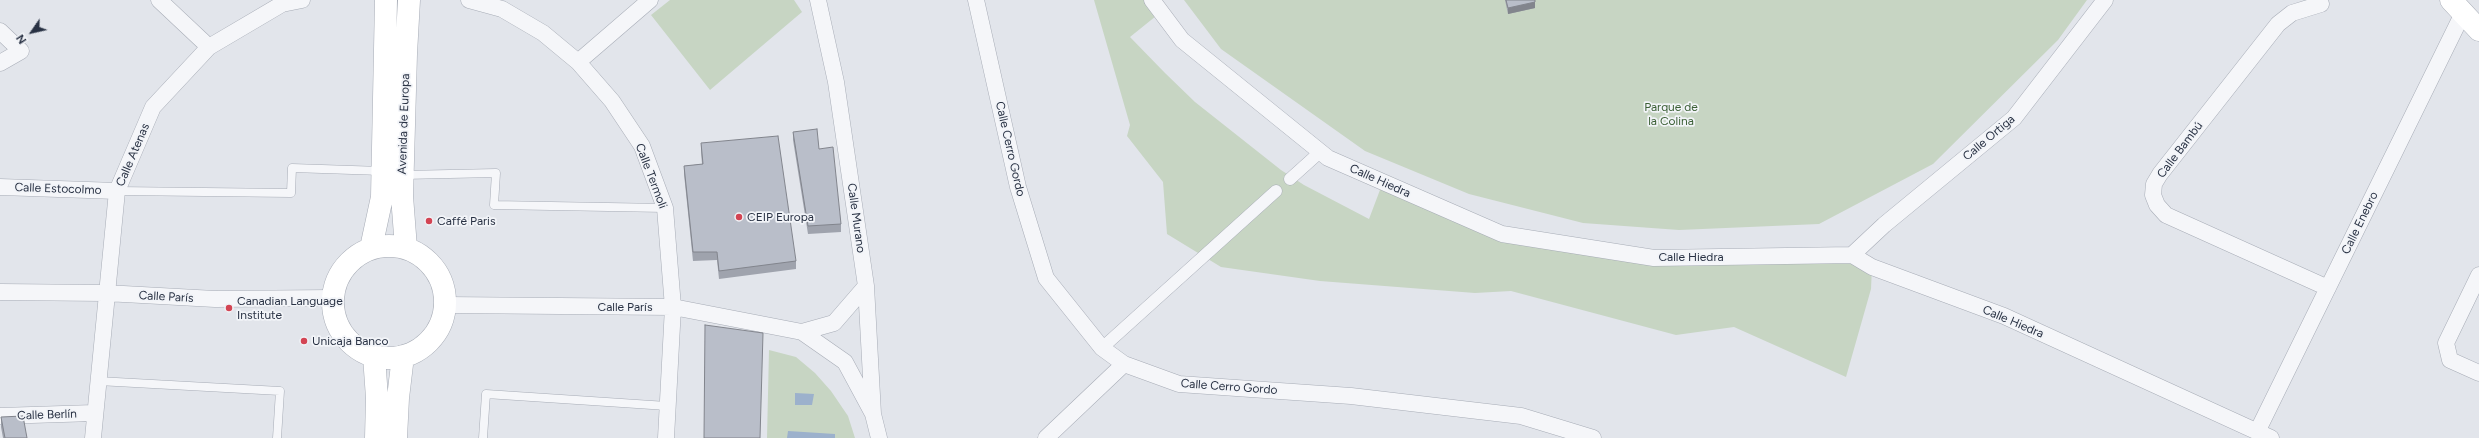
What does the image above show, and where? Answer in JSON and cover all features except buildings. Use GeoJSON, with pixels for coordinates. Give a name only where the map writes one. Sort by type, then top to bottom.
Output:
{"type":"FeatureCollection","features":[{"type":"Feature","properties":{"kind":"main road"},"geometry":{"type":"LineString","coordinates":[[371,248],[392,173],[386,0]]}},
{"type":"Feature","properties":{"kind":"main road","name":"Avenida de Europa"},"geometry":{"type":"LineString","coordinates":[[406,248],[402,196],[392,173],[406,54],[409,0]]}},
{"type":"Feature","properties":{"kind":"main road"},"geometry":{"type":"LineString","coordinates":[[2457,6],[2479,30]]}},
{"type":"Feature","properties":{"kind":"main road"},"geometry":{"type":"LineString","coordinates":[[371,248],[406,248],[422,257],[435,270],[443,286],[445,304],[441,322],[432,337],[419,349],[403,356],[388,358],[374,356],[356,348],[343,334],[334,317],[332,298],[336,282],[344,267],[356,256],[371,248]]}},
{"type":"Feature","properties":{"kind":"main road"},"geometry":{"type":"LineString","coordinates":[[374,356],[377,398],[376,438]]}},
{"type":"Feature","properties":{"kind":"main road"},"geometry":{"type":"LineString","coordinates":[[396,438],[398,398],[403,356]]}},
{"type":"Feature","properties":{"kind":"street"},"geometry":{"type":"LineString","coordinates":[[159,0],[209,47]]}},
{"type":"Feature","properties":{"kind":"street","name":"Calle Atenas"},"geometry":{"type":"LineString","coordinates":[[93,438],[105,293],[117,192],[153,107],[209,47],[282,4],[302,0]]}},
{"type":"Feature","properties":{"kind":"street","name":"Calle Termoli"},"geometry":{"type":"LineString","coordinates":[[469,0],[504,5],[543,33],[578,62],[612,101],[642,146],[665,208],[674,308],[666,438]]}},
{"type":"Feature","properties":{"kind":"street"},"geometry":{"type":"LineString","coordinates":[[578,62],[650,0]]}},
{"type":"Feature","properties":{"kind":"street","name":"Calle Murano"},"geometry":{"type":"LineString","coordinates":[[818,0],[836,82],[866,286],[873,414],[879,438]]}},
{"type":"Feature","properties":{"kind":"street","name":"Calle Cerro Gordo"},"geometry":{"type":"LineString","coordinates":[[976,0],[1018,187],[1046,278],[1102,348],[1124,364],[1179,384],[1352,396],[1521,416],[1592,438]]}},
{"type":"Feature","properties":{"kind":"street","name":"Calle Hiedra"},"geometry":{"type":"LineString","coordinates":[[1152,0],[1182,40],[1328,158],[1502,234],[1654,258],[1852,255],[1872,267],[2004,316],[2264,435]]}},
{"type":"Feature","properties":{"kind":"street","name":"Calle Ortiga"},"geometry":{"type":"LineString","coordinates":[[1852,255],[1884,225],[2014,118],[2105,0]]}},
{"type":"Feature","properties":{"kind":"street","name":"Calle Bambú"},"geometry":{"type":"LineString","coordinates":[[2321,4],[2292,13],[2278,24],[2160,174],[2154,184],[2153,195],[2157,205],[2166,215],[2328,288]]}},
{"type":"Feature","properties":{"kind":"street","name":"Calle Enebro"},"geometry":{"type":"LineString","coordinates":[[2264,435],[2328,288],[2457,6]]}},
{"type":"Feature","properties":{"kind":"street"},"geometry":{"type":"LineString","coordinates":[[0,30],[21,51],[0,63]]}},
{"type":"Feature","properties":{"kind":"street"},"geometry":{"type":"LineString","coordinates":[[1290,179],[1320,152]]}},
{"type":"Feature","properties":{"kind":"street","name":"Calle Estocolmo"},"geometry":{"type":"LineString","coordinates":[[0,187],[117,192]]}},
{"type":"Feature","properties":{"kind":"street"},"geometry":{"type":"LineString","coordinates":[[1102,348],[1276,191]]}},
{"type":"Feature","properties":{"kind":"street"},"geometry":{"type":"LineString","coordinates":[[2479,275],[2446,343],[2450,360],[2479,373]]}},
{"type":"Feature","properties":{"kind":"street","name":"Calle París"},"geometry":{"type":"LineString","coordinates":[[802,332],[834,323],[866,286]]}},
{"type":"Feature","properties":{"kind":"street","name":"Calle París"},"geometry":{"type":"LineString","coordinates":[[0,292],[105,293],[215,299],[332,298]]}},
{"type":"Feature","properties":{"kind":"street","name":"Calle París"},"geometry":{"type":"LineString","coordinates":[[445,304],[674,308],[802,332],[844,362],[873,414]]}},
{"type":"Feature","properties":{"kind":"street"},"geometry":{"type":"LineString","coordinates":[[1046,438],[1124,364]]}},
{"type":"Feature","properties":{"kind":"street","name":"Calle Berlín"},"geometry":{"type":"LineString","coordinates":[[0,416],[94,413]]}},
{"type":"Feature","properties":{"kind":"lane"},"geometry":{"type":"LineString","coordinates":[[117,192],[291,194],[292,168],[392,173],[496,173],[494,205],[665,208]]}},
{"type":"Feature","properties":{"kind":"lane"},"geometry":{"type":"LineString","coordinates":[[98,381],[280,391],[277,438]]}},
{"type":"Feature","properties":{"kind":"lane"},"geometry":{"type":"LineString","coordinates":[[483,438],[486,394],[667,406]]}},
{"type":"Feature","properties":{"kind":"green space"},"geometry":{"type":"Polygon","coordinates":[[[670,0],[794,0],[802,12],[710,90],[651,15],[670,0]]]}},
{"type":"Feature","properties":{"kind":"green space"},"geometry":{"type":"Polygon","coordinates":[[[1094,0],[1152,0],[1161,12],[1130,37],[1165,73],[1195,102],[1281,170],[1304,185],[1369,219],[1383,182],[1502,234],[1654,258],[1852,255],[1872,267],[1871,289],[1846,377],[1734,327],[1676,335],[1511,291],[1475,293],[1320,281],[1221,267],[1167,234],[1163,182],[1127,136],[1130,125],[1094,0]]]}},
{"type":"Feature","properties":{"kind":"green space","name":"Parque de la Colina"},"geometry":{"type":"Polygon","coordinates":[[[1184,0],[2087,0],[2058,40],[1933,164],[1819,224],[1679,230],[1583,223],[1469,194],[1365,151],[1221,49],[1184,0]]]}},
{"type":"Feature","properties":{"kind":"green space"},"geometry":{"type":"Polygon","coordinates":[[[769,350],[796,357],[815,373],[831,391],[848,416],[855,438],[767,438],[769,350]]]}},
{"type":"Feature","properties":{"kind":"water"},"geometry":{"type":"Polygon","coordinates":[[[795,393],[814,394],[812,405],[795,405],[795,393]]]}},
{"type":"Feature","properties":{"kind":"water"},"geometry":{"type":"Polygon","coordinates":[[[788,431],[835,434],[835,438],[787,438],[788,431]]]}},
{"type":"Feature","properties":{"kind":"place","name":"CEIP Europa"},"geometry":{"type":"Point","coordinates":[739,217]}},
{"type":"Feature","properties":{"kind":"place","name":"Caffé Paris"},"geometry":{"type":"Point","coordinates":[429,221]}},
{"type":"Feature","properties":{"kind":"place","name":"Canadian Language Institute"},"geometry":{"type":"Point","coordinates":[229,308]}},
{"type":"Feature","properties":{"kind":"place","name":"Unicaja Banco"},"geometry":{"type":"Point","coordinates":[304,341]}}]}
